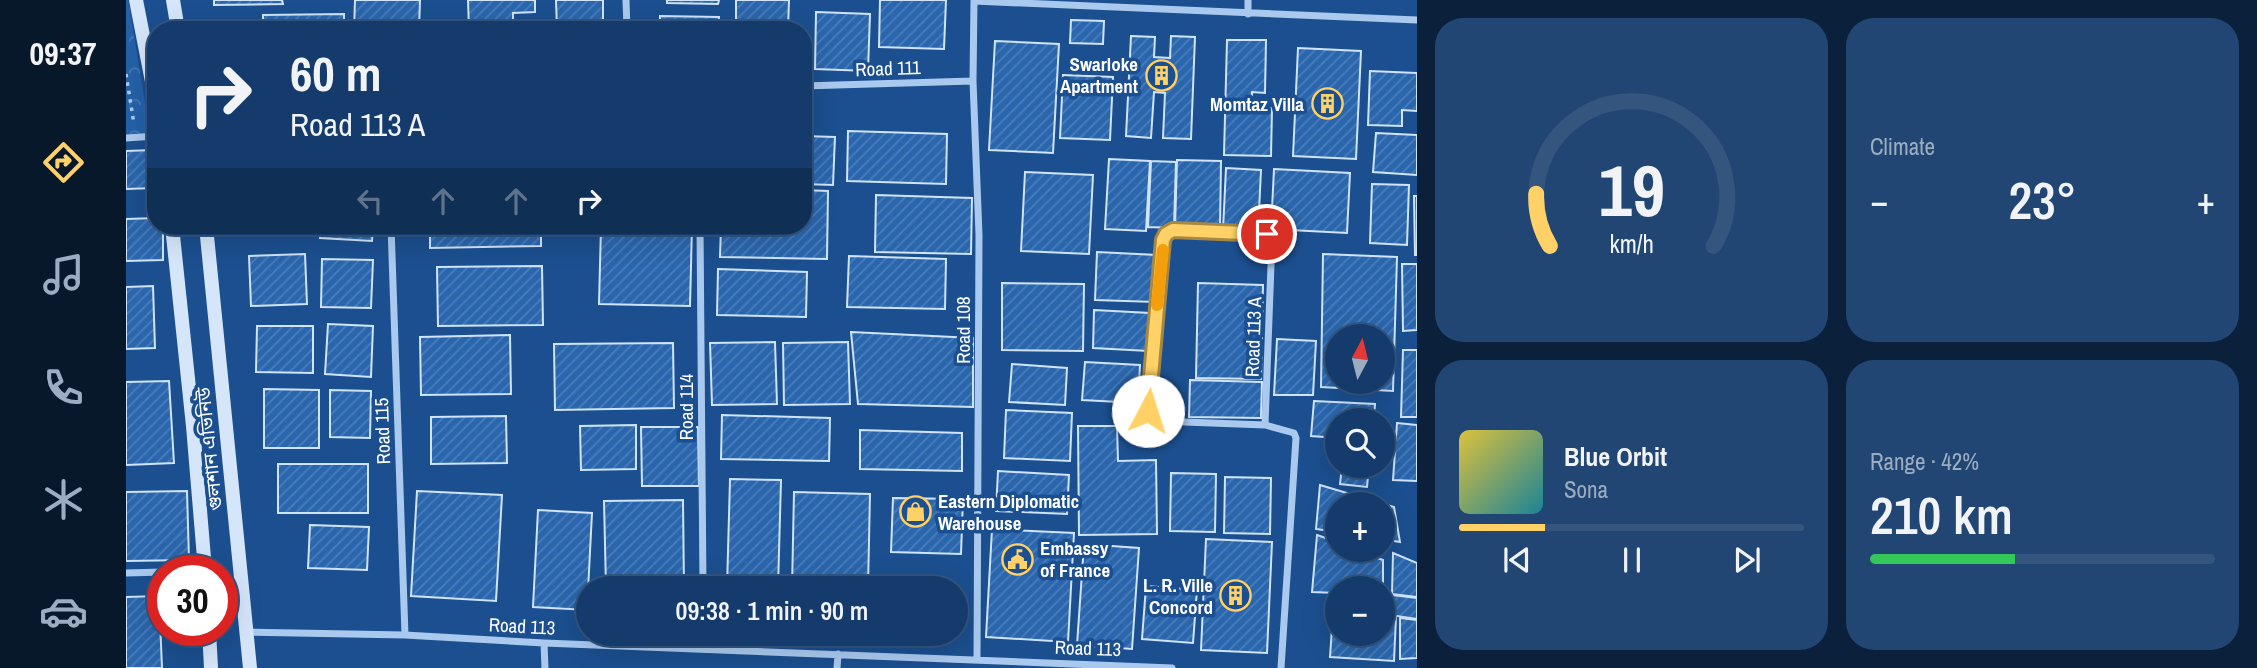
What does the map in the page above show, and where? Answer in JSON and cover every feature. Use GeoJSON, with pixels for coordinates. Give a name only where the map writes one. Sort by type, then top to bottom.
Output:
{"type":"FeatureCollection","features":[{"type":"Feature","properties":{"kind":"main road"},"geometry":{"type":"LineString","coordinates":[[136,0],[147,56]]}},
{"type":"Feature","properties":{"kind":"main road"},"geometry":{"type":"LineString","coordinates":[[173,0],[176,21]]}},
{"type":"Feature","properties":{"kind":"main road","name":"গুলশান এভিনিউ"},"geometry":{"type":"LineString","coordinates":[[173,235],[194,426],[202,555]]}},
{"type":"Feature","properties":{"kind":"main road","name":"গুলশান এভিনিউ"},"geometry":{"type":"LineString","coordinates":[[206,235],[250,668]]}},
{"type":"Feature","properties":{"kind":"main road"},"geometry":{"type":"LineString","coordinates":[[210,646],[211,668]]}},
{"type":"Feature","properties":{"kind":"street"},"geometry":{"type":"LineString","coordinates":[[626,0],[627,21]]}},
{"type":"Feature","properties":{"kind":"street"},"geometry":{"type":"LineString","coordinates":[[1248,0],[1248,14]]}},
{"type":"Feature","properties":{"kind":"street"},"geometry":{"type":"LineString","coordinates":[[974,1],[1417,20]]}},
{"type":"Feature","properties":{"kind":"street","name":"Road 108"},"geometry":{"type":"LineString","coordinates":[[974,1],[973,81],[979,235],[977,660]]}},
{"type":"Feature","properties":{"kind":"street","name":"Road 111"},"geometry":{"type":"LineString","coordinates":[[812,86],[973,81]]}},
{"type":"Feature","properties":{"kind":"street"},"geometry":{"type":"LineString","coordinates":[[126,138],[147,137]]}},
{"type":"Feature","properties":{"kind":"street","name":"Road 113 A"},"geometry":{"type":"LineString","coordinates":[[1265,425],[1272,238],[1267,234],[1173,230],[1166,234],[1163,240],[1148,411],[1151,417],[1157,421],[1265,425],[1294,433],[1296,438],[1281,668]]}},
{"type":"Feature","properties":{"kind":"street","name":"Road 115"},"geometry":{"type":"LineString","coordinates":[[391,235],[405,635]]}},
{"type":"Feature","properties":{"kind":"street","name":"Road 114"},"geometry":{"type":"LineString","coordinates":[[700,235],[703,576]]}},
{"type":"Feature","properties":{"kind":"street"},"geometry":{"type":"LineString","coordinates":[[126,573],[147,572]]}},
{"type":"Feature","properties":{"kind":"street","name":"Road 113"},"geometry":{"type":"LineString","coordinates":[[247,632],[405,635],[1172,668]]}},
{"type":"Feature","properties":{"kind":"street"},"geometry":{"type":"LineString","coordinates":[[544,643],[545,668]]}},
{"type":"Feature","properties":{"kind":"street"},"geometry":{"type":"LineString","coordinates":[[837,668],[838,654]]}},
{"type":"Feature","properties":{"kind":"path"},"geometry":{"type":"LineString","coordinates":[[126,74],[135,130]]}},
{"type":"Feature","properties":{"kind":"green space"},"geometry":{"type":"Polygon","coordinates":[[[128,0],[147,115],[147,133],[126,134],[128,0]]]}},
{"type":"Feature","properties":{"kind":"building"},"geometry":{"type":"Polygon","coordinates":[[[214,0],[282,0],[283,4],[214,5],[214,0]]]}},
{"type":"Feature","properties":{"kind":"building"},"geometry":{"type":"Polygon","coordinates":[[[355,0],[420,0],[419,21],[354,21],[355,0]]]}},
{"type":"Feature","properties":{"kind":"building"},"geometry":{"type":"Polygon","coordinates":[[[468,0],[535,0],[535,12],[513,13],[513,21],[469,21],[468,0]]]}},
{"type":"Feature","properties":{"kind":"building"},"geometry":{"type":"Polygon","coordinates":[[[556,0],[603,0],[603,21],[557,21],[556,0]]]}},
{"type":"Feature","properties":{"kind":"building"},"geometry":{"type":"Polygon","coordinates":[[[667,0],[719,0],[718,4],[667,3],[667,0]]]}},
{"type":"Feature","properties":{"kind":"building"},"geometry":{"type":"Polygon","coordinates":[[[736,0],[789,0],[788,21],[736,21],[736,0]]]}},
{"type":"Feature","properties":{"kind":"building"},"geometry":{"type":"Polygon","coordinates":[[[880,0],[946,0],[944,49],[879,47],[880,0]]]}},
{"type":"Feature","properties":{"kind":"building"},"geometry":{"type":"Polygon","coordinates":[[[816,12],[870,14],[868,71],[815,69],[816,12]]]}},
{"type":"Feature","properties":{"kind":"building"},"geometry":{"type":"Polygon","coordinates":[[[344,14],[344,21],[263,21],[263,15],[344,14]]]}},
{"type":"Feature","properties":{"kind":"building"},"geometry":{"type":"Polygon","coordinates":[[[660,16],[719,17],[719,21],[660,21],[660,16]]]}},
{"type":"Feature","properties":{"kind":"building"},"geometry":{"type":"Polygon","coordinates":[[[1071,20],[1104,21],[1103,44],[1070,43],[1071,20]]]}},
{"type":"Feature","properties":{"kind":"building","name":"Swarloke Apartment"},"geometry":{"type":"Polygon","coordinates":[[[1131,36],[1155,37],[1154,57],[1170,58],[1171,36],[1195,37],[1191,139],[1163,138],[1165,93],[1154,92],[1151,138],[1126,136],[1131,36]]]}},
{"type":"Feature","properties":{"kind":"building"},"geometry":{"type":"Polygon","coordinates":[[[1227,40],[1266,40],[1265,93],[1252,92],[1252,108],[1272,108],[1271,156],[1224,155],[1227,40]]]}},
{"type":"Feature","properties":{"kind":"building"},"geometry":{"type":"Polygon","coordinates":[[[995,41],[1059,44],[1053,153],[989,150],[995,41]]]}},
{"type":"Feature","properties":{"kind":"building","name":"Momtaz Villa"},"geometry":{"type":"Polygon","coordinates":[[[1298,48],[1361,51],[1356,159],[1293,156],[1298,48]]]}},
{"type":"Feature","properties":{"kind":"building"},"geometry":{"type":"Polygon","coordinates":[[[1370,71],[1417,73],[1417,111],[1402,110],[1402,126],[1368,125],[1370,71]]]}},
{"type":"Feature","properties":{"kind":"building"},"geometry":{"type":"Polygon","coordinates":[[[1063,75],[1113,77],[1110,140],[1060,138],[1063,75]]]}},
{"type":"Feature","properties":{"kind":"building"},"geometry":{"type":"Polygon","coordinates":[[[848,131],[947,134],[946,184],[847,181],[848,131]]]}},
{"type":"Feature","properties":{"kind":"building"},"geometry":{"type":"Polygon","coordinates":[[[1376,133],[1417,135],[1417,175],[1373,172],[1376,133]]]}},
{"type":"Feature","properties":{"kind":"building"},"geometry":{"type":"Polygon","coordinates":[[[812,136],[835,137],[833,185],[812,184],[812,136]]]}},
{"type":"Feature","properties":{"kind":"building"},"geometry":{"type":"Polygon","coordinates":[[[147,150],[147,188],[126,189],[126,151],[147,150]]]}},
{"type":"Feature","properties":{"kind":"building"},"geometry":{"type":"Polygon","coordinates":[[[1109,159],[1150,161],[1146,231],[1105,229],[1109,159]]]}},
{"type":"Feature","properties":{"kind":"building"},"geometry":{"type":"Polygon","coordinates":[[[1177,160],[1221,161],[1220,229],[1175,228],[1177,160]]]}},
{"type":"Feature","properties":{"kind":"building"},"geometry":{"type":"Polygon","coordinates":[[[1151,161],[1176,162],[1174,228],[1148,227],[1151,161]]]}},
{"type":"Feature","properties":{"kind":"building"},"geometry":{"type":"Polygon","coordinates":[[[1226,168],[1261,170],[1258,232],[1223,230],[1226,168]]]}},
{"type":"Feature","properties":{"kind":"building"},"geometry":{"type":"Polygon","coordinates":[[[1274,169],[1350,173],[1347,233],[1271,229],[1274,169]]]}},
{"type":"Feature","properties":{"kind":"building"},"geometry":{"type":"Polygon","coordinates":[[[1025,172],[1093,175],[1089,254],[1021,251],[1025,172]]]}},
{"type":"Feature","properties":{"kind":"building"},"geometry":{"type":"Polygon","coordinates":[[[1372,184],[1409,185],[1407,245],[1370,243],[1372,184]]]}},
{"type":"Feature","properties":{"kind":"building"},"geometry":{"type":"Polygon","coordinates":[[[812,190],[828,191],[827,259],[720,257],[721,235],[812,235],[812,190]]]}},
{"type":"Feature","properties":{"kind":"building"},"geometry":{"type":"Polygon","coordinates":[[[876,195],[972,198],[971,254],[875,252],[876,195]]]}},
{"type":"Feature","properties":{"kind":"building"},"geometry":{"type":"Polygon","coordinates":[[[1414,196],[1417,196],[1417,255],[1415,255],[1414,196]]]}},
{"type":"Feature","properties":{"kind":"building"},"geometry":{"type":"Polygon","coordinates":[[[147,218],[147,235],[163,235],[163,260],[126,261],[126,219],[147,218]]]}},
{"type":"Feature","properties":{"kind":"building"},"geometry":{"type":"Polygon","coordinates":[[[320,235],[372,235],[372,241],[320,238],[320,235]]]}},
{"type":"Feature","properties":{"kind":"building"},"geometry":{"type":"Polygon","coordinates":[[[430,235],[541,235],[541,246],[430,248],[430,235]]]}},
{"type":"Feature","properties":{"kind":"building"},"geometry":{"type":"Polygon","coordinates":[[[601,235],[692,235],[690,306],[599,304],[601,235]]]}},
{"type":"Feature","properties":{"kind":"building"},"geometry":{"type":"Polygon","coordinates":[[[1097,252],[1157,255],[1155,302],[1095,300],[1097,252]]]}},
{"type":"Feature","properties":{"kind":"building"},"geometry":{"type":"Polygon","coordinates":[[[305,254],[307,304],[251,306],[249,256],[305,254]]]}},
{"type":"Feature","properties":{"kind":"building"},"geometry":{"type":"Polygon","coordinates":[[[1323,254],[1397,257],[1395,324],[1325,324],[1325,387],[1321,387],[1323,254]]]}},
{"type":"Feature","properties":{"kind":"building"},"geometry":{"type":"Polygon","coordinates":[[[849,256],[946,259],[945,309],[847,307],[849,256]]]}},
{"type":"Feature","properties":{"kind":"building"},"geometry":{"type":"Polygon","coordinates":[[[322,259],[373,260],[371,308],[321,307],[322,259]]]}},
{"type":"Feature","properties":{"kind":"building"},"geometry":{"type":"Polygon","coordinates":[[[1402,264],[1417,264],[1417,330],[1403,331],[1402,264]]]}},
{"type":"Feature","properties":{"kind":"building"},"geometry":{"type":"Polygon","coordinates":[[[542,266],[543,325],[438,326],[437,267],[542,266]]]}},
{"type":"Feature","properties":{"kind":"building"},"geometry":{"type":"Polygon","coordinates":[[[718,269],[807,272],[806,317],[717,315],[718,269]]]}},
{"type":"Feature","properties":{"kind":"building"},"geometry":{"type":"Polygon","coordinates":[[[1002,283],[1084,284],[1083,351],[1002,350],[1002,283]]]}},
{"type":"Feature","properties":{"kind":"building"},"geometry":{"type":"Polygon","coordinates":[[[1198,283],[1263,285],[1261,379],[1196,378],[1198,283]]]}},
{"type":"Feature","properties":{"kind":"building"},"geometry":{"type":"Polygon","coordinates":[[[153,286],[155,348],[126,349],[126,287],[153,286]]]}},
{"type":"Feature","properties":{"kind":"building"},"geometry":{"type":"Polygon","coordinates":[[[1094,310],[1150,313],[1148,351],[1093,348],[1094,310]]]}},
{"type":"Feature","properties":{"kind":"building"},"geometry":{"type":"Polygon","coordinates":[[[328,324],[373,326],[371,377],[325,374],[328,324]]]}},
{"type":"Feature","properties":{"kind":"building"},"geometry":{"type":"Polygon","coordinates":[[[257,326],[313,326],[313,373],[256,372],[257,326]]]}},
{"type":"Feature","properties":{"kind":"building"},"geometry":{"type":"Polygon","coordinates":[[[851,332],[973,338],[973,407],[858,404],[851,332]]]}},
{"type":"Feature","properties":{"kind":"building"},"geometry":{"type":"Polygon","coordinates":[[[510,335],[511,394],[421,395],[420,337],[510,335]]]}},
{"type":"Feature","properties":{"kind":"building"},"geometry":{"type":"Polygon","coordinates":[[[1277,339],[1316,341],[1313,395],[1274,395],[1277,339]]]}},
{"type":"Feature","properties":{"kind":"building"},"geometry":{"type":"Polygon","coordinates":[[[775,342],[777,404],[712,405],[710,343],[775,342]]]}},
{"type":"Feature","properties":{"kind":"building"},"geometry":{"type":"Polygon","coordinates":[[[848,342],[850,404],[784,405],[783,343],[848,342]]]}},
{"type":"Feature","properties":{"kind":"building"},"geometry":{"type":"Polygon","coordinates":[[[673,343],[674,408],[555,410],[554,344],[673,343]]]}},
{"type":"Feature","properties":{"kind":"building"},"geometry":{"type":"Polygon","coordinates":[[[1403,350],[1417,350],[1417,417],[1401,417],[1403,350]]]}},
{"type":"Feature","properties":{"kind":"building"},"geometry":{"type":"Polygon","coordinates":[[[1085,362],[1140,365],[1138,403],[1082,400],[1085,362]]]}},
{"type":"Feature","properties":{"kind":"building"},"geometry":{"type":"Polygon","coordinates":[[[1012,364],[1067,368],[1065,405],[1009,402],[1012,364]]]}},
{"type":"Feature","properties":{"kind":"building"},"geometry":{"type":"Polygon","coordinates":[[[1190,380],[1262,382],[1261,418],[1189,417],[1190,380]]]}},
{"type":"Feature","properties":{"kind":"building"},"geometry":{"type":"Polygon","coordinates":[[[169,381],[174,463],[126,465],[126,382],[169,381]]]}},
{"type":"Feature","properties":{"kind":"building"},"geometry":{"type":"Polygon","coordinates":[[[264,389],[319,390],[319,448],[264,448],[264,389]]]}},
{"type":"Feature","properties":{"kind":"building"},"geometry":{"type":"Polygon","coordinates":[[[330,390],[371,391],[370,438],[330,437],[330,390]]]}},
{"type":"Feature","properties":{"kind":"building"},"geometry":{"type":"Polygon","coordinates":[[[1314,401],[1375,404],[1375,408],[1325,408],[1325,437],[1311,436],[1314,401]]]}},
{"type":"Feature","properties":{"kind":"building"},"geometry":{"type":"Polygon","coordinates":[[[1006,410],[1072,413],[1070,461],[1004,458],[1006,410]]]}},
{"type":"Feature","properties":{"kind":"building"},"geometry":{"type":"Polygon","coordinates":[[[722,415],[830,418],[829,461],[721,459],[722,415]]]}},
{"type":"Feature","properties":{"kind":"building"},"geometry":{"type":"Polygon","coordinates":[[[506,416],[507,463],[431,464],[431,417],[506,416]]]}},
{"type":"Feature","properties":{"kind":"building"},"geometry":{"type":"Polygon","coordinates":[[[1397,423],[1417,425],[1417,481],[1393,480],[1397,423]]]}},
{"type":"Feature","properties":{"kind":"building"},"geometry":{"type":"Polygon","coordinates":[[[636,425],[636,469],[581,470],[580,426],[636,425]]]}},
{"type":"Feature","properties":{"kind":"building"},"geometry":{"type":"Polygon","coordinates":[[[1078,426],[1117,426],[1118,461],[1156,460],[1157,534],[1079,535],[1078,426]]]}},
{"type":"Feature","properties":{"kind":"building"},"geometry":{"type":"Polygon","coordinates":[[[641,427],[698,427],[699,486],[642,486],[641,427]]]}},
{"type":"Feature","properties":{"kind":"building"},"geometry":{"type":"Polygon","coordinates":[[[860,430],[962,433],[962,471],[860,469],[860,430]]]}},
{"type":"Feature","properties":{"kind":"building"},"geometry":{"type":"Polygon","coordinates":[[[278,464],[368,464],[368,513],[278,513],[278,464]]]}},
{"type":"Feature","properties":{"kind":"building"},"geometry":{"type":"Polygon","coordinates":[[[998,471],[1069,475],[1067,514],[996,511],[998,471]]]}},
{"type":"Feature","properties":{"kind":"building"},"geometry":{"type":"Polygon","coordinates":[[[1171,473],[1216,474],[1215,532],[1170,531],[1171,473]]]}},
{"type":"Feature","properties":{"kind":"building"},"geometry":{"type":"Polygon","coordinates":[[[1225,477],[1271,478],[1270,534],[1224,533],[1225,477]]]}},
{"type":"Feature","properties":{"kind":"building"},"geometry":{"type":"Polygon","coordinates":[[[1341,478],[1368,478],[1367,487],[1340,484],[1341,478]]]}},
{"type":"Feature","properties":{"kind":"building"},"geometry":{"type":"Polygon","coordinates":[[[730,479],[781,480],[778,576],[727,576],[730,479]]]}},
{"type":"Feature","properties":{"kind":"building"},"geometry":{"type":"Polygon","coordinates":[[[1320,485],[1344,492],[1325,492],[1325,530],[1316,529],[1320,485]]]}},
{"type":"Feature","properties":{"kind":"building"},"geometry":{"type":"Polygon","coordinates":[[[187,491],[189,555],[147,555],[147,561],[126,561],[126,492],[187,491]]]}},
{"type":"Feature","properties":{"kind":"building"},"geometry":{"type":"Polygon","coordinates":[[[417,491],[502,495],[496,601],[411,596],[417,491]]]}},
{"type":"Feature","properties":{"kind":"building"},"geometry":{"type":"Polygon","coordinates":[[[794,492],[870,494],[868,576],[792,576],[794,492]]]}},
{"type":"Feature","properties":{"kind":"building"},"geometry":{"type":"Polygon","coordinates":[[[893,498],[963,499],[961,554],[891,552],[893,498]]]}},
{"type":"Feature","properties":{"kind":"building"},"geometry":{"type":"Polygon","coordinates":[[[683,500],[684,576],[606,576],[604,501],[683,500]]]}},
{"type":"Feature","properties":{"kind":"building"},"geometry":{"type":"Polygon","coordinates":[[[538,510],[592,513],[589,576],[576,576],[576,609],[533,607],[538,510]]]}},
{"type":"Feature","properties":{"kind":"building"},"geometry":{"type":"Polygon","coordinates":[[[1395,513],[1400,542],[1395,541],[1395,513]]]}},
{"type":"Feature","properties":{"kind":"building"},"geometry":{"type":"Polygon","coordinates":[[[310,525],[369,527],[367,570],[308,568],[310,525]]]}},
{"type":"Feature","properties":{"kind":"building"},"geometry":{"type":"Polygon","coordinates":[[[992,529],[1074,533],[1068,642],[986,637],[992,529]]]}},
{"type":"Feature","properties":{"kind":"building"},"geometry":{"type":"Polygon","coordinates":[[[1317,535],[1325,538],[1325,562],[1383,562],[1383,576],[1325,576],[1325,593],[1312,592],[1317,535]]]}},
{"type":"Feature","properties":{"kind":"building","name":"L. R. Ville Concord"},"geometry":{"type":"Polygon","coordinates":[[[1206,539],[1272,542],[1267,653],[1201,650],[1206,539]]]}},
{"type":"Feature","properties":{"kind":"building"},"geometry":{"type":"Polygon","coordinates":[[[1084,544],[1139,548],[1132,649],[1077,645],[1084,544]]]}},
{"type":"Feature","properties":{"kind":"building"},"geometry":{"type":"Polygon","coordinates":[[[1395,554],[1417,563],[1417,597],[1395,594],[1395,576],[1392,576],[1395,554]]]}},
{"type":"Feature","properties":{"kind":"building"},"geometry":{"type":"Polygon","coordinates":[[[1146,586],[1197,590],[1193,643],[1142,639],[1146,586]]]}},
{"type":"Feature","properties":{"kind":"building"},"geometry":{"type":"Polygon","coordinates":[[[1395,595],[1417,598],[1417,619],[1395,616],[1395,595]]]}},
{"type":"Feature","properties":{"kind":"building"},"geometry":{"type":"Polygon","coordinates":[[[147,596],[147,646],[161,646],[162,668],[126,668],[126,597],[147,596]]]}},
{"type":"Feature","properties":{"kind":"building"},"geometry":{"type":"Polygon","coordinates":[[[1400,618],[1417,620],[1417,658],[1400,659],[1400,618]]]}},
{"type":"Feature","properties":{"kind":"building"},"geometry":{"type":"Polygon","coordinates":[[[1331,646],[1395,646],[1394,661],[1330,657],[1331,646]]]}},
{"type":"Feature","properties":{"kind":"slow traffic"},"geometry":{"type":"LineString","coordinates":[[1157,305],[1163,250]]}},
{"type":"Feature","properties":{"kind":"place","name":"Swarloke Apartment"},"geometry":{"type":"Point","coordinates":[1161,75]}},
{"type":"Feature","properties":{"kind":"place","name":"Momtaz Villa"},"geometry":{"type":"Point","coordinates":[1327,104]}},
{"type":"Feature","properties":{"kind":"place","name":"Eastern Diplomatic Warehouse"},"geometry":{"type":"Point","coordinates":[915,512]}},
{"type":"Feature","properties":{"kind":"place","name":"Embassy of France"},"geometry":{"type":"Point","coordinates":[1017,559]}},
{"type":"Feature","properties":{"kind":"place","name":"L. R. Ville Concord"},"geometry":{"type":"Point","coordinates":[1236,596]}},
{"type":"Feature","properties":{"kind":"route"},"geometry":{"type":"LineString","coordinates":[[1148,411],[1163,240],[1166,234],[1173,230],[1267,234]]}}]}
